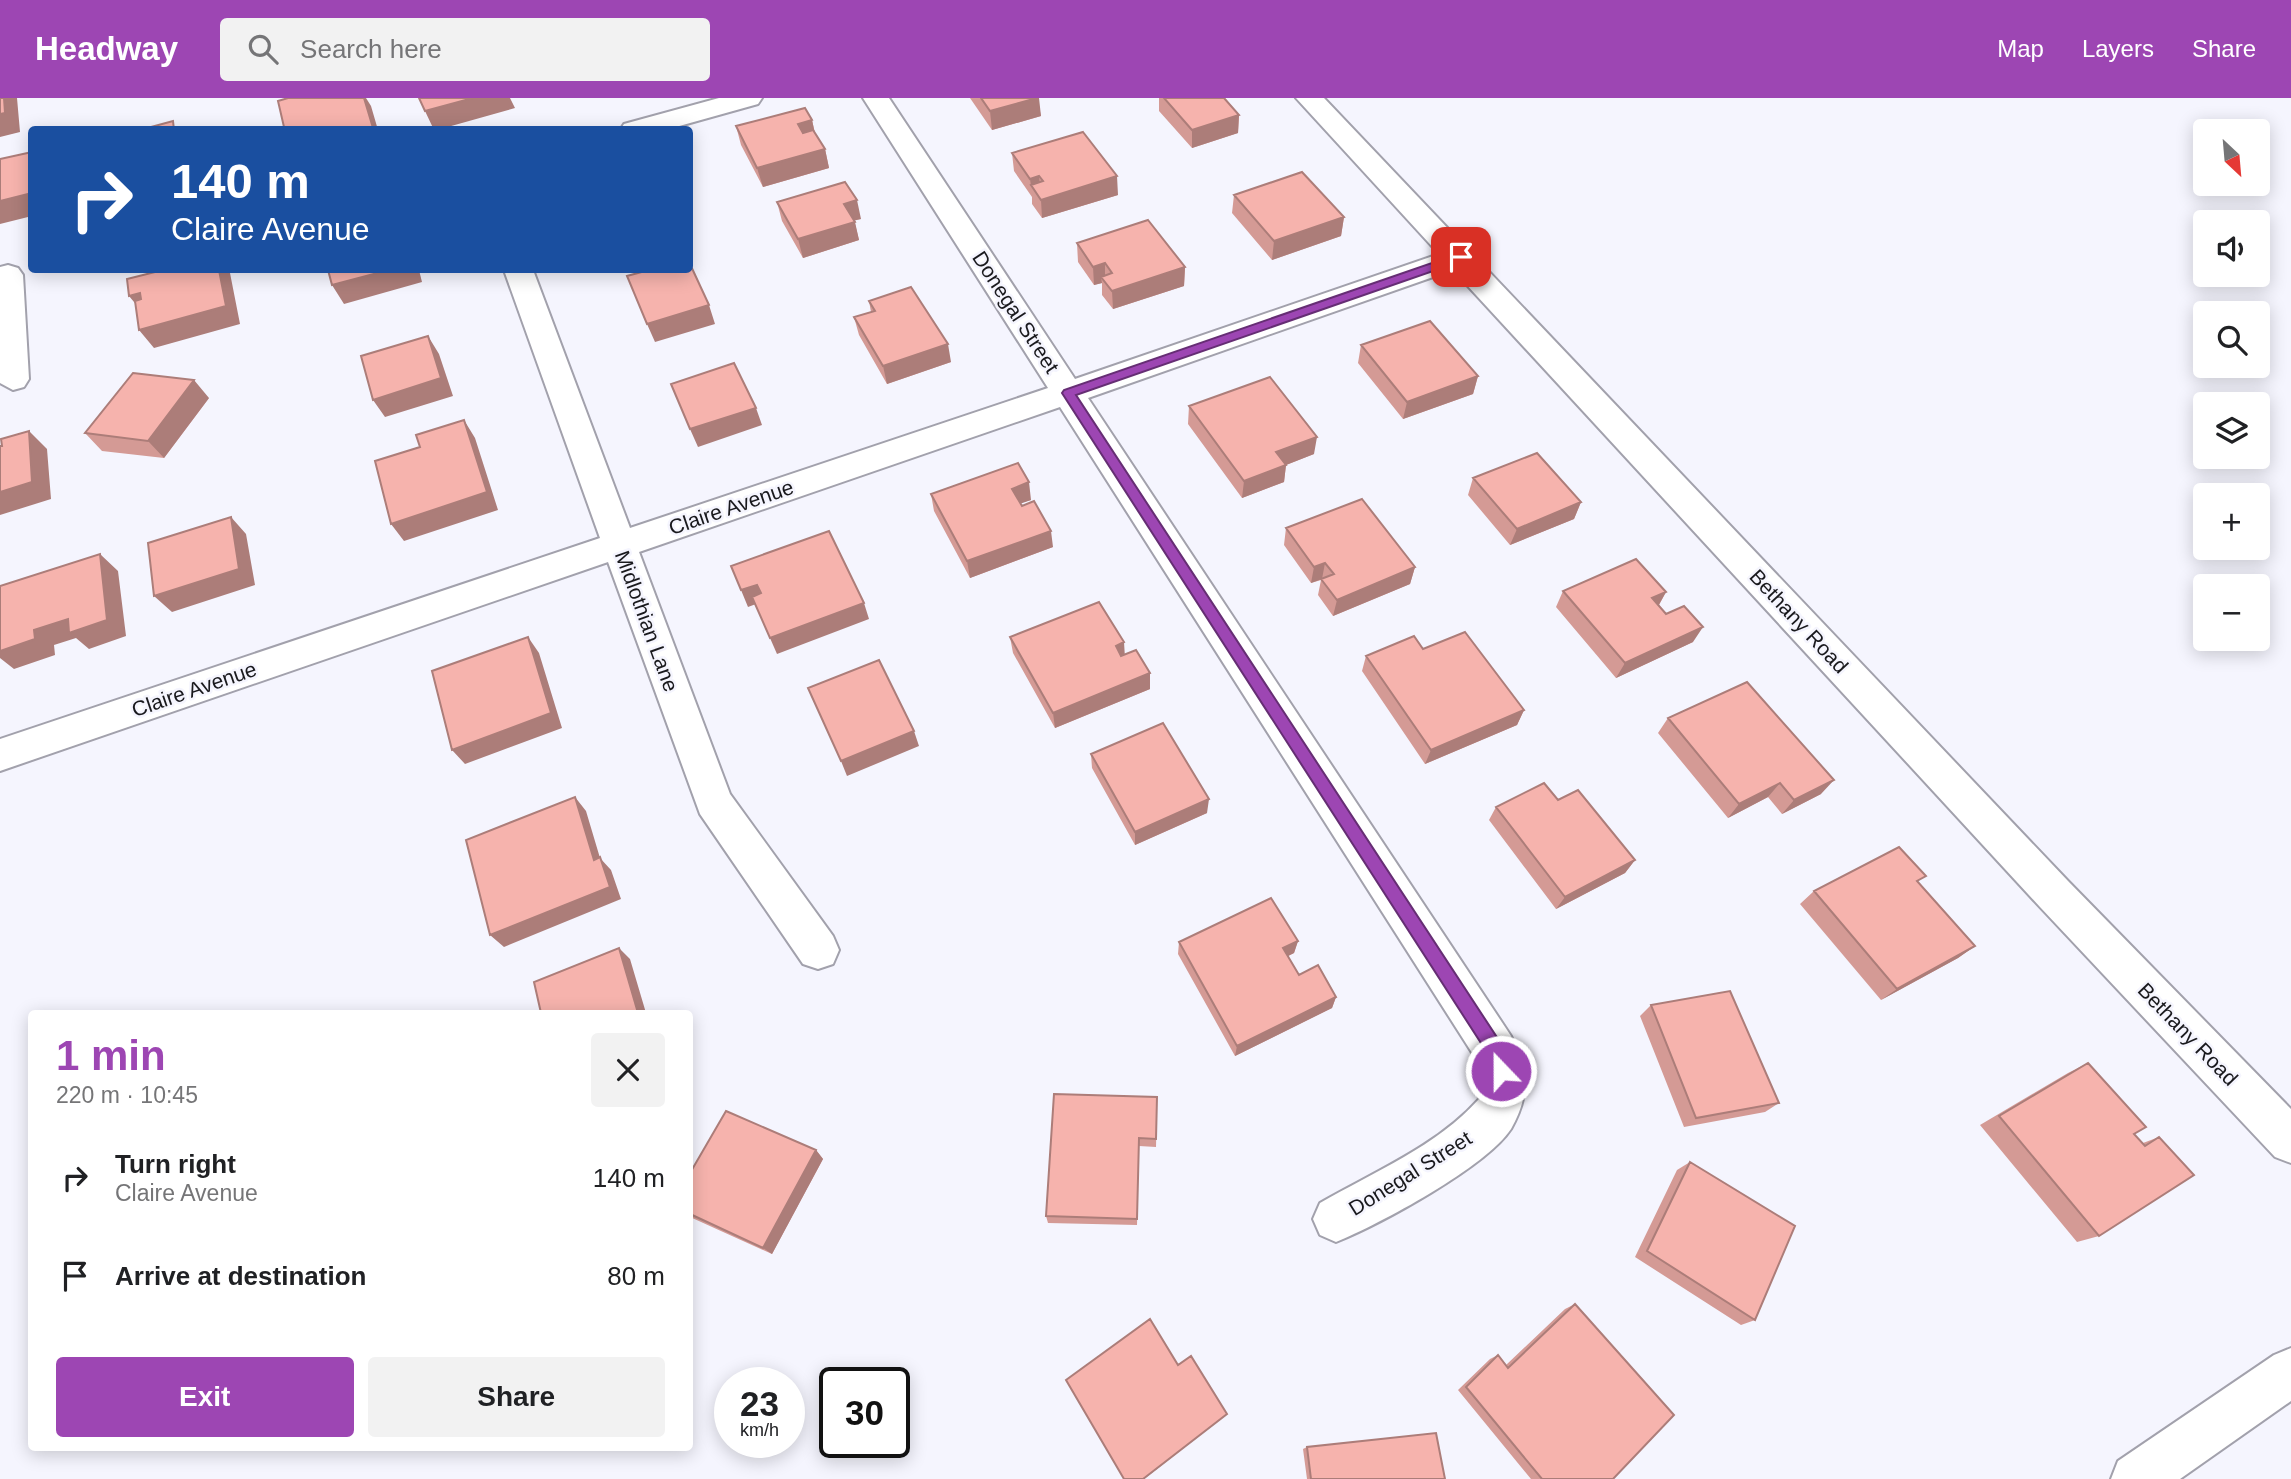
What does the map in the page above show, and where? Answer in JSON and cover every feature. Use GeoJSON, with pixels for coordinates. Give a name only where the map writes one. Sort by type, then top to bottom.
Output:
{"type":"FeatureCollection","features":[{"type":"Feature","properties":{"kind":"street"},"geometry":{"type":"LineString","coordinates":[[648,126],[750,98]]}},
{"type":"Feature","properties":{"kind":"street","name":"Donegal Street"},"geometry":{"type":"LineString","coordinates":[[876,98],[1496,1051],[1502,1090],[1495,1114],[1462,1145],[1336,1219]]}},
{"type":"Feature","properties":{"kind":"street","name":"Bethany Road"},"geometry":{"type":"LineString","coordinates":[[1309,98],[1461,257],[2054,894],[2291,1141]]}},
{"type":"Feature","properties":{"kind":"street","name":"Claire Avenue"},"geometry":{"type":"LineString","coordinates":[[0,755],[1461,257]]}},
{"type":"Feature","properties":{"kind":"street","name":"Midlothian Lane"},"geometry":{"type":"LineString","coordinates":[[519,273],[714,802],[818,950]]}},
{"type":"Feature","properties":{"kind":"street"},"geometry":{"type":"LineString","coordinates":[[13,274],[13,379]]}},
{"type":"Feature","properties":{"kind":"street"},"geometry":{"type":"LineString","coordinates":[[2136,1479],[2291,1371]]}},
{"type":"Feature","properties":{"kind":"building"},"geometry":{"type":"Polygon","coordinates":[[[0,98],[4,98],[5,113],[0,114],[0,98]]]}},
{"type":"Feature","properties":{"kind":"building"},"geometry":{"type":"Polygon","coordinates":[[[288,98],[364,98],[372,126],[284,126],[278,101],[288,98]]]}},
{"type":"Feature","properties":{"kind":"building"},"geometry":{"type":"Polygon","coordinates":[[[419,98],[473,98],[425,111],[419,98]]]}},
{"type":"Feature","properties":{"kind":"building"},"geometry":{"type":"Polygon","coordinates":[[[981,98],[1037,98],[990,111],[981,98]]]}},
{"type":"Feature","properties":{"kind":"building"},"geometry":{"type":"Polygon","coordinates":[[[1164,98],[1224,98],[1239,115],[1192,130],[1164,98]]]}},
{"type":"Feature","properties":{"kind":"building"},"geometry":{"type":"Polygon","coordinates":[[[805,108],[812,120],[798,124],[803,133],[813,130],[825,149],[757,168],[736,126],[805,108]]]}},
{"type":"Feature","properties":{"kind":"building"},"geometry":{"type":"Polygon","coordinates":[[[173,121],[174,126],[155,126],[173,121]]]}},
{"type":"Feature","properties":{"kind":"building"},"geometry":{"type":"Polygon","coordinates":[[[1083,132],[1117,176],[1041,200],[1031,185],[1043,181],[1039,176],[1030,179],[1012,153],[1083,132]]]}},
{"type":"Feature","properties":{"kind":"building"},"geometry":{"type":"Polygon","coordinates":[[[28,153],[28,194],[0,201],[0,159],[28,153]]]}},
{"type":"Feature","properties":{"kind":"building"},"geometry":{"type":"Polygon","coordinates":[[[1302,172],[1344,217],[1274,241],[1234,195],[1302,172]]]}},
{"type":"Feature","properties":{"kind":"building"},"geometry":{"type":"Polygon","coordinates":[[[845,182],[857,200],[844,204],[855,222],[798,239],[777,202],[845,182]]]}},
{"type":"Feature","properties":{"kind":"building"},"geometry":{"type":"Polygon","coordinates":[[[1148,220],[1185,267],[1112,291],[1101,277],[1112,273],[1105,263],[1093,267],[1077,243],[1148,220]]]}},
{"type":"Feature","properties":{"kind":"building"},"geometry":{"type":"Polygon","coordinates":[[[693,270],[709,305],[647,324],[627,276],[638,273],[693,273],[693,270]]]}},
{"type":"Feature","properties":{"kind":"building"},"geometry":{"type":"Polygon","coordinates":[[[151,273],[220,273],[226,306],[139,330],[135,301],[141,299],[140,293],[129,296],[127,279],[151,273]]]}},
{"type":"Feature","properties":{"kind":"building"},"geometry":{"type":"Polygon","coordinates":[[[329,273],[378,273],[332,285],[329,273]]]}},
{"type":"Feature","properties":{"kind":"building"},"geometry":{"type":"Polygon","coordinates":[[[911,287],[948,344],[883,366],[854,317],[875,311],[869,301],[911,287]]]}},
{"type":"Feature","properties":{"kind":"building"},"geometry":{"type":"Polygon","coordinates":[[[1430,321],[1478,376],[1407,402],[1361,345],[1430,321]]]}},
{"type":"Feature","properties":{"kind":"building"},"geometry":{"type":"Polygon","coordinates":[[[428,336],[441,378],[373,400],[361,356],[428,336]]]}},
{"type":"Feature","properties":{"kind":"building"},"geometry":{"type":"Polygon","coordinates":[[[734,363],[756,408],[690,429],[671,384],[734,363]]]}},
{"type":"Feature","properties":{"kind":"building"},"geometry":{"type":"Polygon","coordinates":[[[133,373],[194,380],[148,441],[85,433],[133,373]]]}},
{"type":"Feature","properties":{"kind":"building"},"geometry":{"type":"Polygon","coordinates":[[[1270,377],[1317,437],[1276,452],[1286,465],[1244,481],[1189,406],[1270,377]]]}},
{"type":"Feature","properties":{"kind":"building"},"geometry":{"type":"Polygon","coordinates":[[[464,420],[487,492],[391,524],[375,461],[420,447],[416,435],[464,420]]]}},
{"type":"Feature","properties":{"kind":"building"},"geometry":{"type":"Polygon","coordinates":[[[29,431],[32,482],[0,492],[1,439],[29,431]]]}},
{"type":"Feature","properties":{"kind":"building"},"geometry":{"type":"Polygon","coordinates":[[[1537,453],[1581,502],[1517,529],[1473,478],[1537,453]]]}},
{"type":"Feature","properties":{"kind":"building"},"geometry":{"type":"Polygon","coordinates":[[[1018,463],[1029,482],[1012,489],[1022,506],[1034,501],[1051,531],[967,561],[931,494],[1018,463]]]}},
{"type":"Feature","properties":{"kind":"building"},"geometry":{"type":"Polygon","coordinates":[[[1362,499],[1415,567],[1337,600],[1321,579],[1334,574],[1325,563],[1314,567],[1286,528],[1362,499]]]}},
{"type":"Feature","properties":{"kind":"building"},"geometry":{"type":"Polygon","coordinates":[[[231,517],[239,569],[154,596],[148,543],[231,517]]]}},
{"type":"Feature","properties":{"kind":"building"},"geometry":{"type":"Polygon","coordinates":[[[829,531],[864,603],[770,638],[752,597],[761,593],[757,585],[741,590],[731,566],[829,531]]]}},
{"type":"Feature","properties":{"kind":"building"},"geometry":{"type":"Polygon","coordinates":[[[100,554],[107,620],[69,633],[68,619],[34,630],[35,639],[0,651],[0,586],[100,554]]]}},
{"type":"Feature","properties":{"kind":"building"},"geometry":{"type":"Polygon","coordinates":[[[1636,559],[1666,592],[1652,598],[1666,614],[1684,606],[1703,627],[1625,663],[1563,591],[1636,559]]]}},
{"type":"Feature","properties":{"kind":"building"},"geometry":{"type":"Polygon","coordinates":[[[1099,602],[1124,642],[1116,646],[1121,656],[1136,650],[1150,673],[1053,713],[1010,637],[1099,602]]]}},
{"type":"Feature","properties":{"kind":"building"},"geometry":{"type":"Polygon","coordinates":[[[1465,632],[1524,710],[1431,750],[1366,656],[1414,636],[1423,649],[1465,632]]]}},
{"type":"Feature","properties":{"kind":"building"},"geometry":{"type":"Polygon","coordinates":[[[528,637],[551,713],[452,750],[432,671],[528,637]]]}},
{"type":"Feature","properties":{"kind":"building"},"geometry":{"type":"Polygon","coordinates":[[[879,660],[914,731],[841,761],[808,688],[879,660]]]}},
{"type":"Feature","properties":{"kind":"building"},"geometry":{"type":"Polygon","coordinates":[[[1747,682],[1834,780],[1794,800],[1780,783],[1739,804],[1668,718],[1747,682]]]}},
{"type":"Feature","properties":{"kind":"building"},"geometry":{"type":"Polygon","coordinates":[[[1163,723],[1209,799],[1135,832],[1091,754],[1163,723]]]}},
{"type":"Feature","properties":{"kind":"building"},"geometry":{"type":"Polygon","coordinates":[[[1544,783],[1558,800],[1578,790],[1635,860],[1565,897],[1496,807],[1544,783]]]}},
{"type":"Feature","properties":{"kind":"building"},"geometry":{"type":"Polygon","coordinates":[[[575,797],[594,860],[600,857],[610,887],[490,935],[466,840],[575,797]]]}},
{"type":"Feature","properties":{"kind":"building"},"geometry":{"type":"Polygon","coordinates":[[[1899,847],[1926,876],[1917,881],[1975,946],[1897,989],[1814,891],[1899,847]]]}},
{"type":"Feature","properties":{"kind":"building"},"geometry":{"type":"Polygon","coordinates":[[[1271,898],[1298,941],[1283,948],[1299,975],[1318,965],[1336,997],[1237,1046],[1179,942],[1271,898]]]}},
{"type":"Feature","properties":{"kind":"building"},"geometry":{"type":"Polygon","coordinates":[[[619,948],[637,1010],[540,1010],[534,982],[619,948]]]}},
{"type":"Feature","properties":{"kind":"building"},"geometry":{"type":"Polygon","coordinates":[[[1730,991],[1779,1103],[1696,1118],[1651,1005],[1730,991]]]}},
{"type":"Feature","properties":{"kind":"building"},"geometry":{"type":"Polygon","coordinates":[[[2088,1063],[2146,1127],[2134,1134],[2145,1146],[2159,1137],[2194,1175],[2099,1236],[1999,1116],[2088,1063]]]}},
{"type":"Feature","properties":{"kind":"building"},"geometry":{"type":"Polygon","coordinates":[[[1054,1094],[1157,1097],[1156,1139],[1139,1138],[1137,1219],[1046,1216],[1054,1094]]]}},
{"type":"Feature","properties":{"kind":"building"},"geometry":{"type":"Polygon","coordinates":[[[726,1111],[816,1150],[763,1248],[693,1215],[693,1168],[726,1111]]]}},
{"type":"Feature","properties":{"kind":"building"},"geometry":{"type":"Polygon","coordinates":[[[1690,1162],[1795,1226],[1755,1320],[1647,1251],[1690,1162]]]}},
{"type":"Feature","properties":{"kind":"building"},"geometry":{"type":"Polygon","coordinates":[[[1575,1304],[1674,1415],[1613,1479],[1542,1479],[1466,1387],[1498,1355],[1508,1368],[1575,1304]]]}},
{"type":"Feature","properties":{"kind":"building"},"geometry":{"type":"Polygon","coordinates":[[[1150,1319],[1178,1365],[1191,1356],[1227,1414],[1143,1479],[1124,1479],[1066,1380],[1150,1319]]]}},
{"type":"Feature","properties":{"kind":"building"},"geometry":{"type":"Polygon","coordinates":[[[1436,1433],[1445,1479],[1311,1479],[1307,1447],[1436,1433]]]}},
{"type":"Feature","properties":{"kind":"route"},"geometry":{"type":"LineString","coordinates":[[1461,257],[1068,393],[1496,1051],[1501,1071]]}}]}
